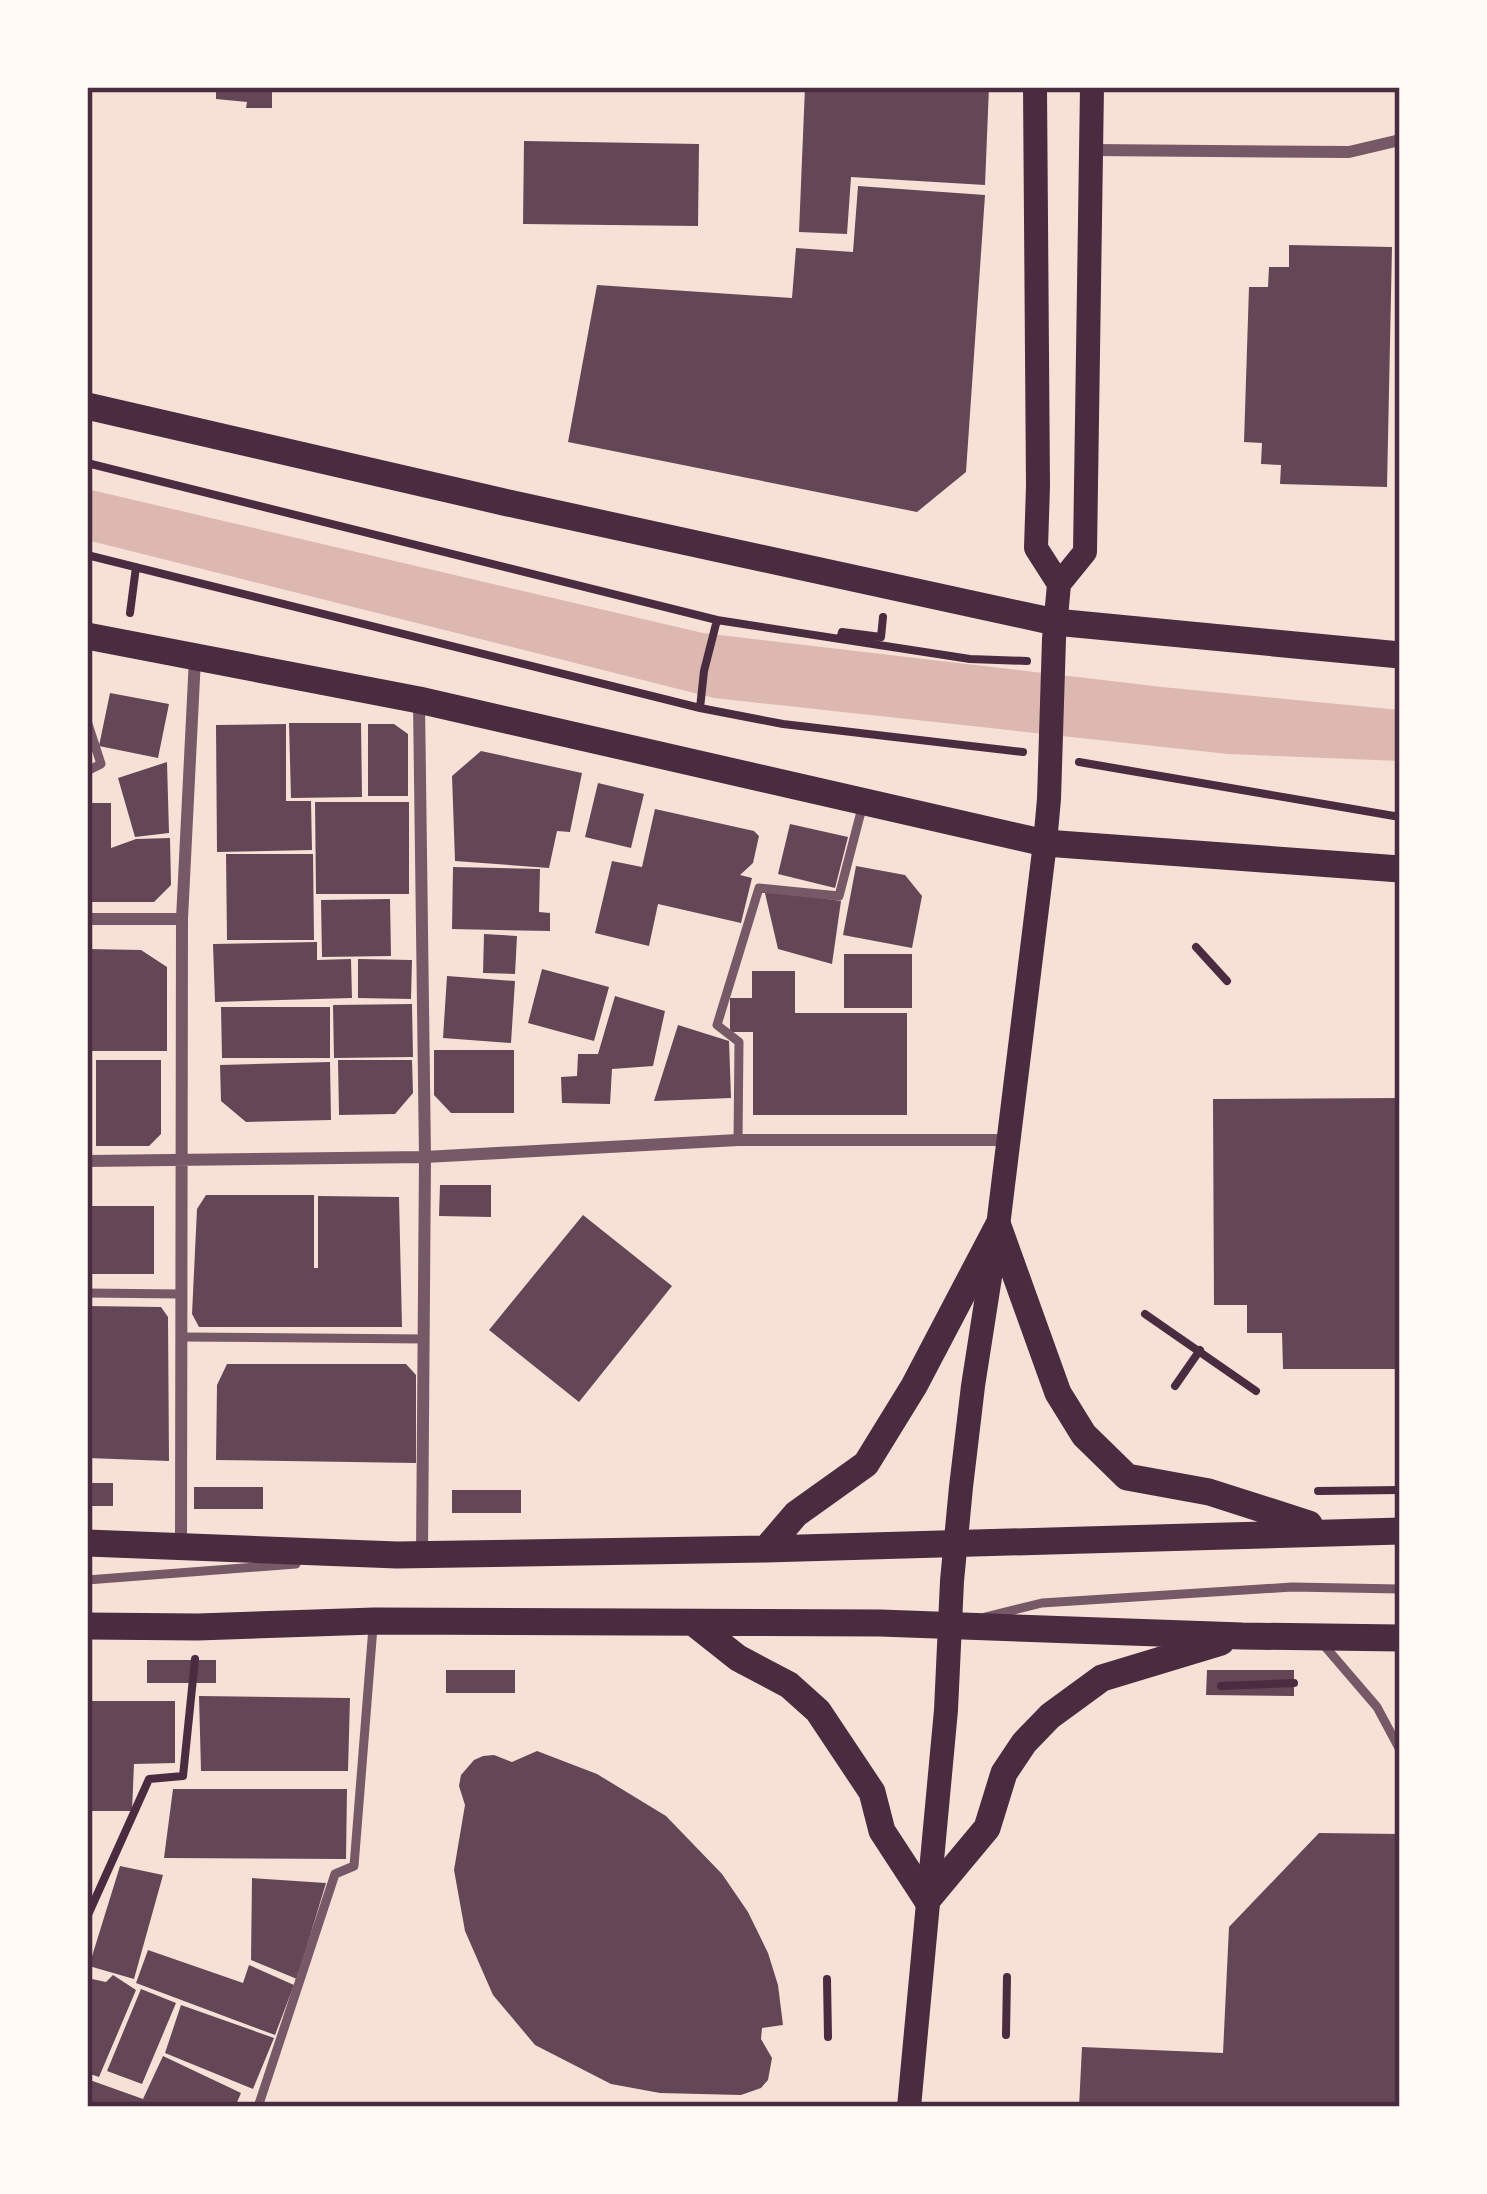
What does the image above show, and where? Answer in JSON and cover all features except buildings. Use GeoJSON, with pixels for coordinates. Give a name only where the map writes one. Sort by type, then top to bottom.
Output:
{"type":"FeatureCollection","features":[{"type":"Feature","properties":{"kind":"main road"},"geometry":{"type":"LineString","coordinates":[[1035,87],[1036,548],[1059,584]]}},
{"type":"Feature","properties":{"kind":"main road"},"geometry":{"type":"LineString","coordinates":[[909,2107],[946,1710],[956,1543],[1045,842],[1050,641],[1059,584],[1085,552],[1092,87]]}},
{"type":"Feature","properties":{"kind":"main road"},"geometry":{"type":"LineString","coordinates":[[87,406],[530,508],[1050,641],[1400,655]]}},
{"type":"Feature","properties":{"kind":"main road"},"geometry":{"type":"LineString","coordinates":[[87,638],[419,700],[1045,842],[1400,869]]}},
{"type":"Feature","properties":{"kind":"main road"},"geometry":{"type":"LineString","coordinates":[[998,1226],[1058,1394],[1084,1435],[1127,1478],[1209,1492],[1330,1531]]}},
{"type":"Feature","properties":{"kind":"main road"},"geometry":{"type":"LineString","coordinates":[[766,1549],[796,1514],[866,1464],[914,1386],[998,1226]]}},
{"type":"Feature","properties":{"kind":"main road"},"geometry":{"type":"LineString","coordinates":[[87,1544],[410,1554],[1400,1531]]}},
{"type":"Feature","properties":{"kind":"main road"},"geometry":{"type":"LineString","coordinates":[[87,1626],[198,1628],[374,1621],[880,1623],[1400,1638]]}},
{"type":"Feature","properties":{"kind":"main road"},"geometry":{"type":"LineString","coordinates":[[695,1624],[738,1658],[789,1685],[818,1712],[872,1792],[882,1831],[927,1900]]}},
{"type":"Feature","properties":{"kind":"main road"},"geometry":{"type":"LineString","coordinates":[[927,1900],[987,1828],[1004,1773],[1050,1716],[1102,1678],[1242,1636]]}},
{"type":"Feature","properties":{"kind":"street"},"geometry":{"type":"LineString","coordinates":[[1091,150],[1349,152],[1400,140]]}},
{"type":"Feature","properties":{"kind":"street"},"geometry":{"type":"LineString","coordinates":[[181,1546],[182,920],[195,657]]}},
{"type":"Feature","properties":{"kind":"street"},"geometry":{"type":"LineString","coordinates":[[410,1554],[424,1339],[419,700]]}},
{"type":"Feature","properties":{"kind":"street"},"geometry":{"type":"LineString","coordinates":[[87,919],[182,920]]}},
{"type":"Feature","properties":{"kind":"street"},"geometry":{"type":"LineString","coordinates":[[87,1161],[424,1157],[737,1140],[1009,1140]]}},
{"type":"Feature","properties":{"kind":"lane"},"geometry":{"type":"LineString","coordinates":[[87,721],[101,764],[87,771]]}},
{"type":"Feature","properties":{"kind":"lane"},"geometry":{"type":"LineString","coordinates":[[737,1140],[739,1042],[717,1025],[759,888],[839,896],[864,803]]}},
{"type":"Feature","properties":{"kind":"lane"},"geometry":{"type":"LineString","coordinates":[[87,1293],[181,1294]]}},
{"type":"Feature","properties":{"kind":"lane"},"geometry":{"type":"LineString","coordinates":[[182,1337],[424,1339]]}},
{"type":"Feature","properties":{"kind":"lane"},"geometry":{"type":"LineString","coordinates":[[87,1580],[410,1554]]}},
{"type":"Feature","properties":{"kind":"lane"},"geometry":{"type":"LineString","coordinates":[[951,1625],[1042,1603],[1292,1587],[1400,1588]]}},
{"type":"Feature","properties":{"kind":"lane"},"geometry":{"type":"LineString","coordinates":[[258,2107],[335,1874],[353,1866],[374,1621]]}},
{"type":"Feature","properties":{"kind":"lane"},"geometry":{"type":"LineString","coordinates":[[1318,1638],[1377,1707],[1400,1750]]}},
{"type":"Feature","properties":{"kind":"path"},"geometry":{"type":"LineString","coordinates":[[87,464],[717,620],[970,659],[1050,641]]}},
{"type":"Feature","properties":{"kind":"path"},"geometry":{"type":"LineString","coordinates":[[87,555],[700,708],[783,724],[1038,754]]}},
{"type":"Feature","properties":{"kind":"path"},"geometry":{"type":"LineString","coordinates":[[126,642],[136,567]]}},
{"type":"Feature","properties":{"kind":"path"},"geometry":{"type":"LineString","coordinates":[[840,639],[842,632],[881,637],[883,615]]}},
{"type":"Feature","properties":{"kind":"path"},"geometry":{"type":"LineString","coordinates":[[700,708],[717,620]]}},
{"type":"Feature","properties":{"kind":"path"},"geometry":{"type":"LineString","coordinates":[[1060,758],[1400,817]]}},
{"type":"Feature","properties":{"kind":"path"},"geometry":{"type":"LineString","coordinates":[[1196,947],[1227,981]]}},
{"type":"Feature","properties":{"kind":"path"},"geometry":{"type":"LineString","coordinates":[[1145,1315],[1256,1391]]}},
{"type":"Feature","properties":{"kind":"path"},"geometry":{"type":"LineString","coordinates":[[1175,1385],[1200,1350]]}},
{"type":"Feature","properties":{"kind":"path"},"geometry":{"type":"LineString","coordinates":[[87,1917],[149,1779],[183,1776],[198,1628]]}},
{"type":"Feature","properties":{"kind":"path"},"geometry":{"type":"LineString","coordinates":[[1221,1686],[1294,1684]]}},
{"type":"Feature","properties":{"kind":"path"},"geometry":{"type":"LineString","coordinates":[[1006,2036],[1007,1977]]}},
{"type":"Feature","properties":{"kind":"path"},"geometry":{"type":"LineString","coordinates":[[827,1979],[828,2037]]}},
{"type":"Feature","properties":{"kind":"shaded area"},"geometry":{"type":"Polygon","coordinates":[[[87,489],[703,633],[1400,710],[1400,761],[1228,754],[714,698],[87,540],[87,489]]]}}]}
